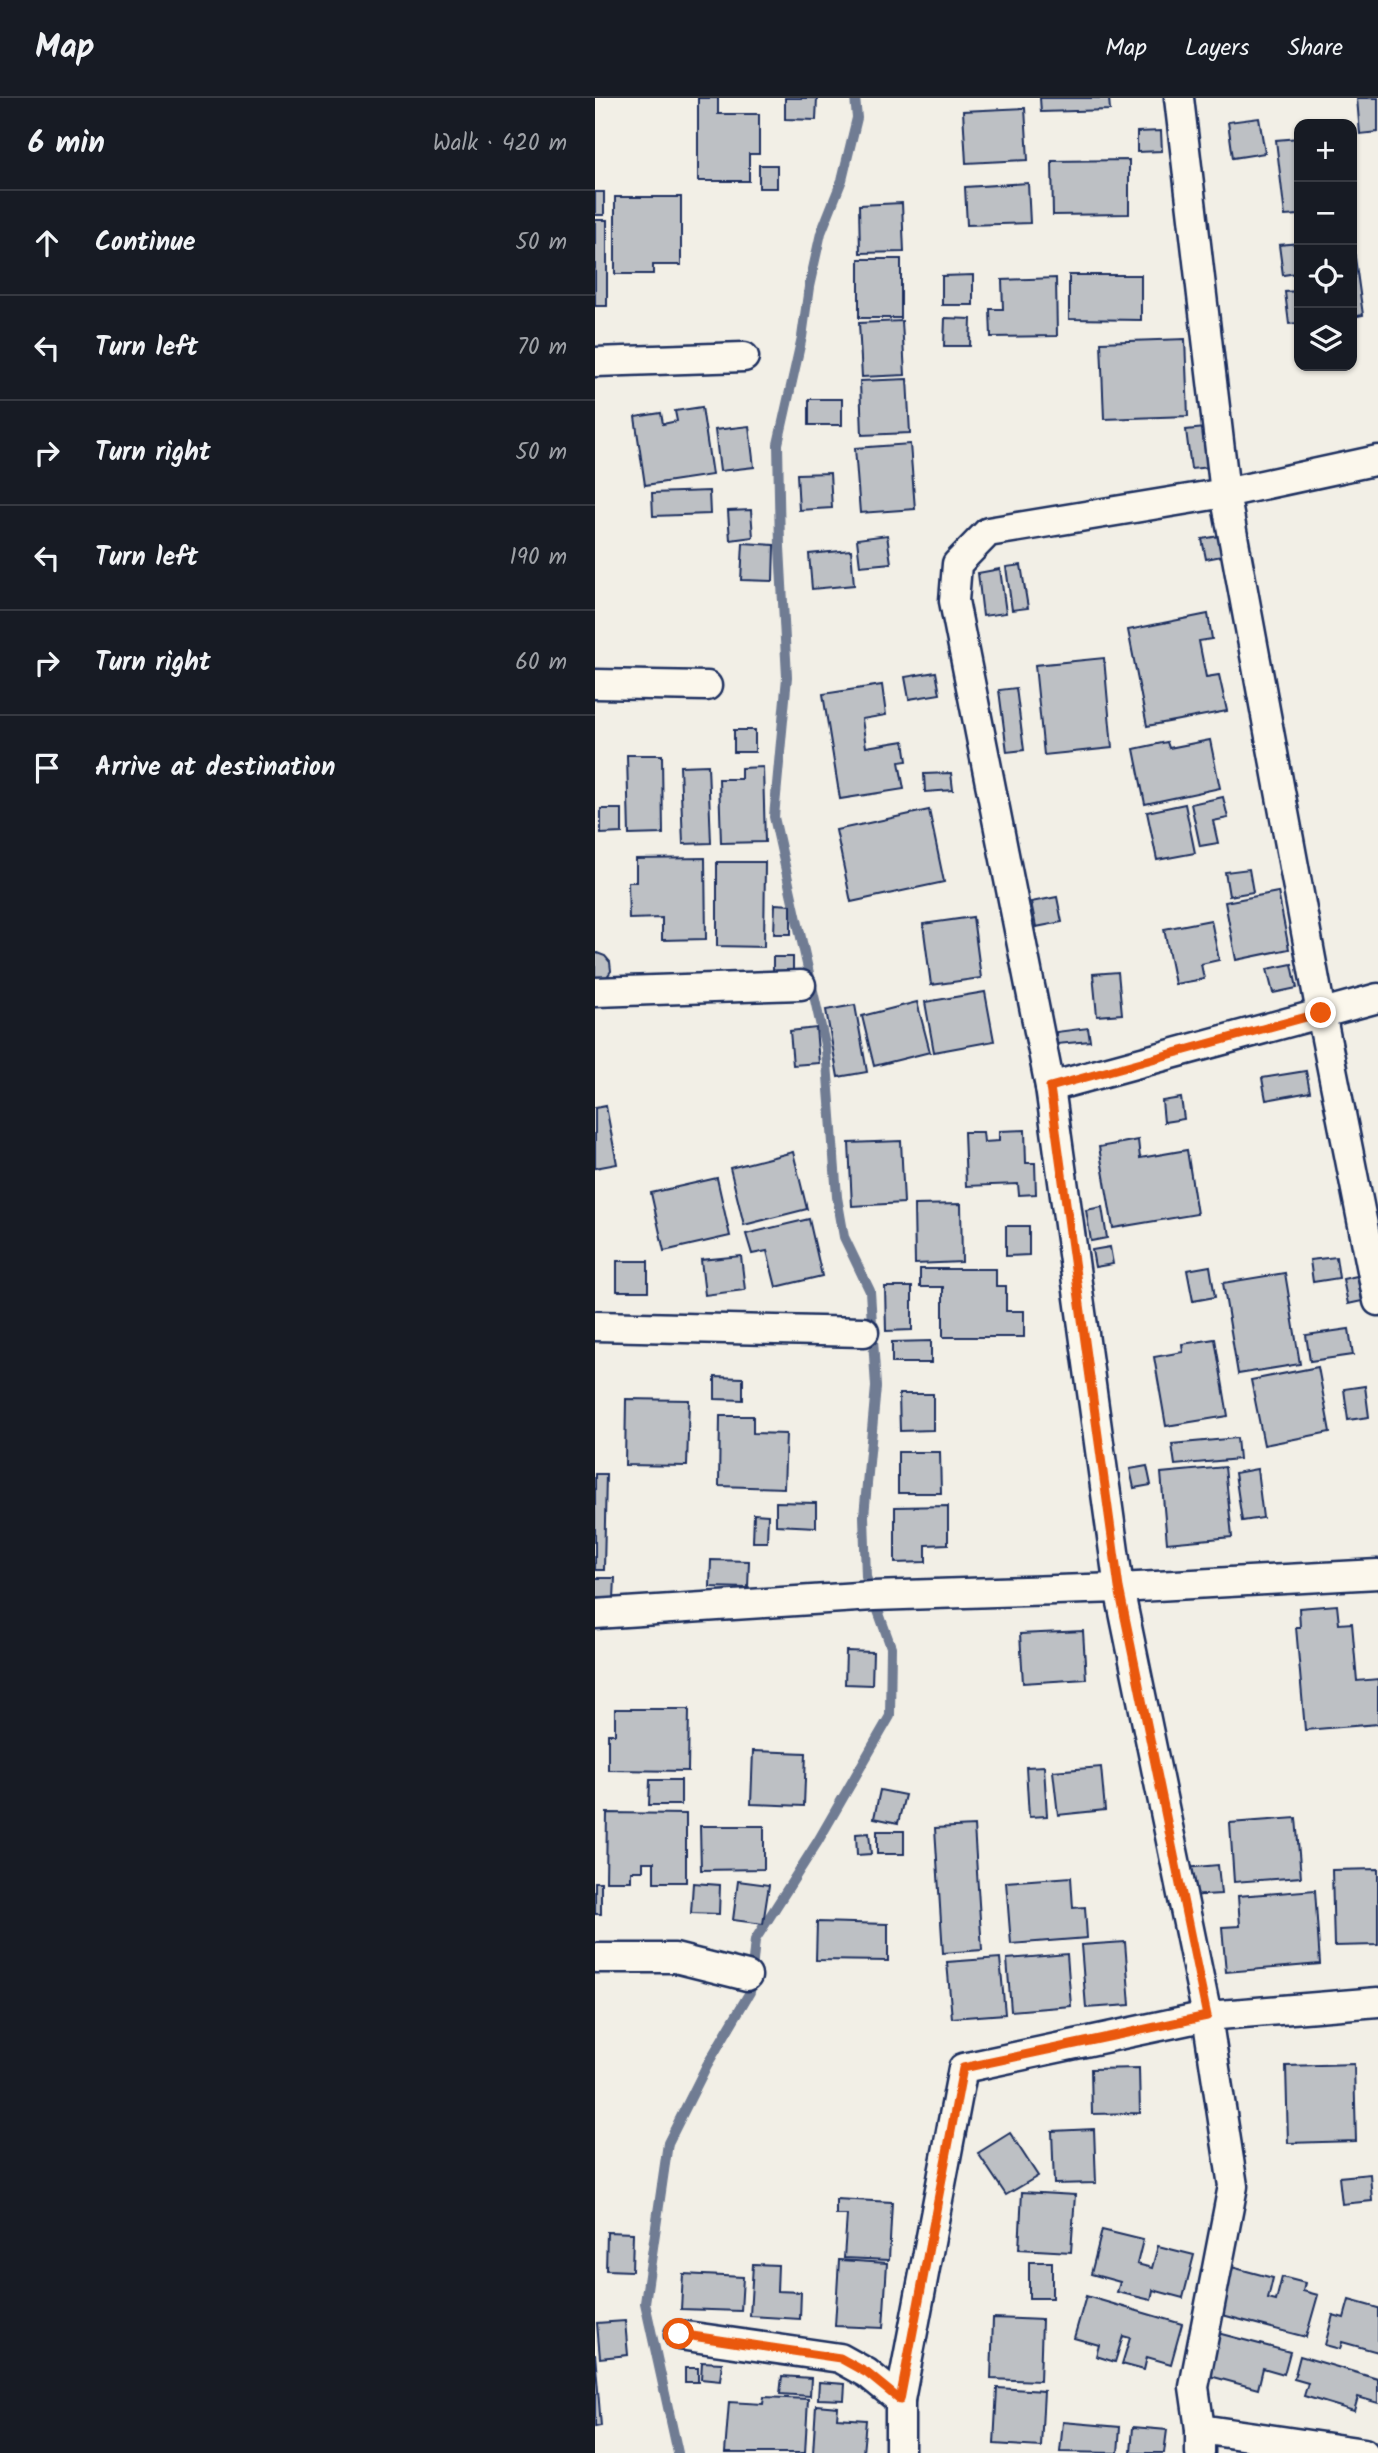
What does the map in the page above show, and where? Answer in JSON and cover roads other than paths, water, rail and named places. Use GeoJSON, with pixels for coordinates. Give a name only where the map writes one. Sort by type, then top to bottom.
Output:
{"type":"FeatureCollection","features":[{"type":"Feature","properties":{"kind":"street"},"geometry":{"type":"LineString","coordinates":[[1179,98],[1225,493],[1321,1013],[1378,1301]]}},
{"type":"Feature","properties":{"kind":"street"},"geometry":{"type":"LineString","coordinates":[[595,362],[744,357]]}},
{"type":"Feature","properties":{"kind":"street"},"geometry":{"type":"LineString","coordinates":[[1364,2453],[1200,2441],[1193,2388],[1233,2186],[1207,2016],[1119,1588],[1050,1087],[954,601],[957,564],[988,532],[1225,493],[1378,460]]}},
{"type":"Feature","properties":{"kind":"street"},"geometry":{"type":"LineString","coordinates":[[595,684],[707,686]]}},
{"type":"Feature","properties":{"kind":"street"},"geometry":{"type":"LineString","coordinates":[[595,992],[801,985]]}},
{"type":"Feature","properties":{"kind":"street"},"geometry":{"type":"LineString","coordinates":[[1050,1087],[1378,998]]}},
{"type":"Feature","properties":{"kind":"street"},"geometry":{"type":"LineString","coordinates":[[595,1326],[864,1332]]}},
{"type":"Feature","properties":{"kind":"street"},"geometry":{"type":"LineString","coordinates":[[595,1614],[873,1596],[1119,1588],[1378,1574]]}},
{"type":"Feature","properties":{"kind":"street"},"geometry":{"type":"LineString","coordinates":[[595,1958],[675,1958],[747,1976]]}},
{"type":"Feature","properties":{"kind":"street"},"geometry":{"type":"LineString","coordinates":[[900,2453],[900,2400],[963,2068],[1207,2016],[1378,2003]]}},
{"type":"Feature","properties":{"kind":"street"},"geometry":{"type":"LineString","coordinates":[[679,2334],[840,2358],[867,2373],[900,2400]]}},
{"type":"Feature","properties":{"kind":"waterway"},"geometry":{"type":"LineString","coordinates":[[678,2453],[645,2303],[668,2143],[707,2065],[750,1992],[755,1940],[818,1841],[890,1716],[891,1647],[866,1577],[864,1516],[876,1387],[870,1291],[844,1237],[837,1197],[826,1049],[774,817],[787,677],[778,444],[802,337],[821,233],[842,180],[857,118],[855,98]]}}]}
